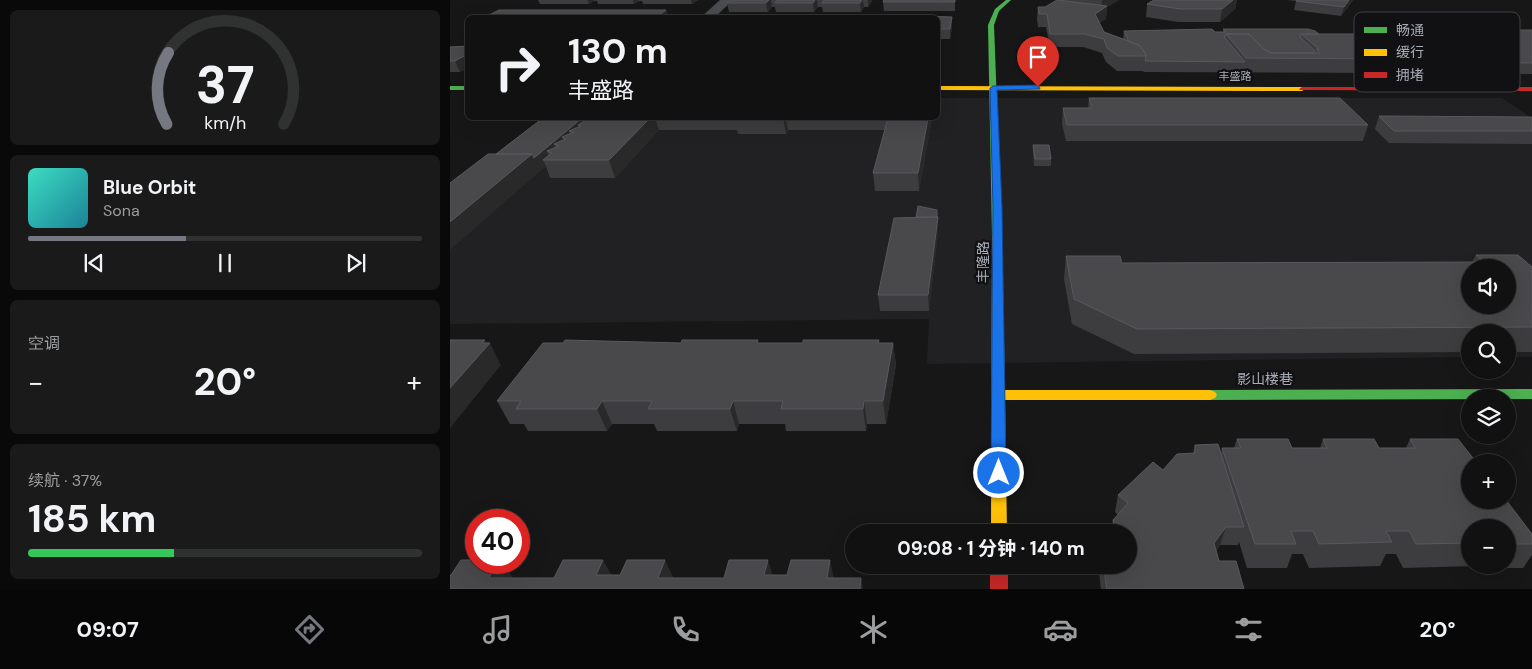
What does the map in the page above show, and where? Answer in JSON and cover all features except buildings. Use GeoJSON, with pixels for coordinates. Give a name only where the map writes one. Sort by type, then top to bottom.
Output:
{"type":"FeatureCollection","features":[{"type":"Feature","properties":{"kind":"street"},"geometry":{"type":"LineString","coordinates":[[710,15],[727,0]]}},
{"type":"Feature","properties":{"kind":"street","name":"丰隆路"},"geometry":{"type":"LineString","coordinates":[[999,524],[998,218],[991,25],[992,14],[1000,5],[1010,0]]}},
{"type":"Feature","properties":{"kind":"street"},"geometry":{"type":"LineString","coordinates":[[450,88],[465,88]]}},
{"type":"Feature","properties":{"kind":"street","name":"丰盛路"},"geometry":{"type":"LineString","coordinates":[[940,88],[1354,89]]}},
{"type":"Feature","properties":{"kind":"street","name":"影山楼巷"},"geometry":{"type":"LineString","coordinates":[[998,395],[1532,394]]}},
{"type":"Feature","properties":{"kind":"street"},"geometry":{"type":"LineString","coordinates":[[999,574],[999,589]]}},
{"type":"Feature","properties":{"kind":"shaded area"},"geometry":{"type":"Polygon","coordinates":[[[940,98],[1502,98],[1532,118],[1532,357],[1516,357],[1516,324],[1461,324],[1461,357],[927,364],[929,319],[450,324],[450,200],[553,120],[940,120],[940,98]]]}},
{"type":"Feature","properties":{"kind":"traffic: fast"},"geometry":{"type":"LineString","coordinates":[[997,236],[991,25],[997,10],[1009,0]]}},
{"type":"Feature","properties":{"kind":"traffic: fast"},"geometry":{"type":"LineString","coordinates":[[450,88],[465,88]]}},
{"type":"Feature","properties":{"kind":"traffic: fast"},"geometry":{"type":"LineString","coordinates":[[1210,395],[1532,394]]}},
{"type":"Feature","properties":{"kind":"traffic: slow"},"geometry":{"type":"LineString","coordinates":[[940,88],[1302,89]]}},
{"type":"Feature","properties":{"kind":"traffic: slow"},"geometry":{"type":"LineString","coordinates":[[997,236],[999,524]]}},
{"type":"Feature","properties":{"kind":"traffic: slow"},"geometry":{"type":"LineString","coordinates":[[998,395],[1210,395]]}},
{"type":"Feature","properties":{"kind":"traffic: jam"},"geometry":{"type":"LineString","coordinates":[[1302,89],[1354,89]]}},
{"type":"Feature","properties":{"kind":"traffic: jam"},"geometry":{"type":"LineString","coordinates":[[1520,89],[1532,89]]}},
{"type":"Feature","properties":{"kind":"traffic: jam"},"geometry":{"type":"LineString","coordinates":[[999,574],[999,589]]}},
{"type":"Feature","properties":{"kind":"route"},"geometry":{"type":"LineString","coordinates":[[999,473],[998,207],[993,88],[1038,87]]}}]}
